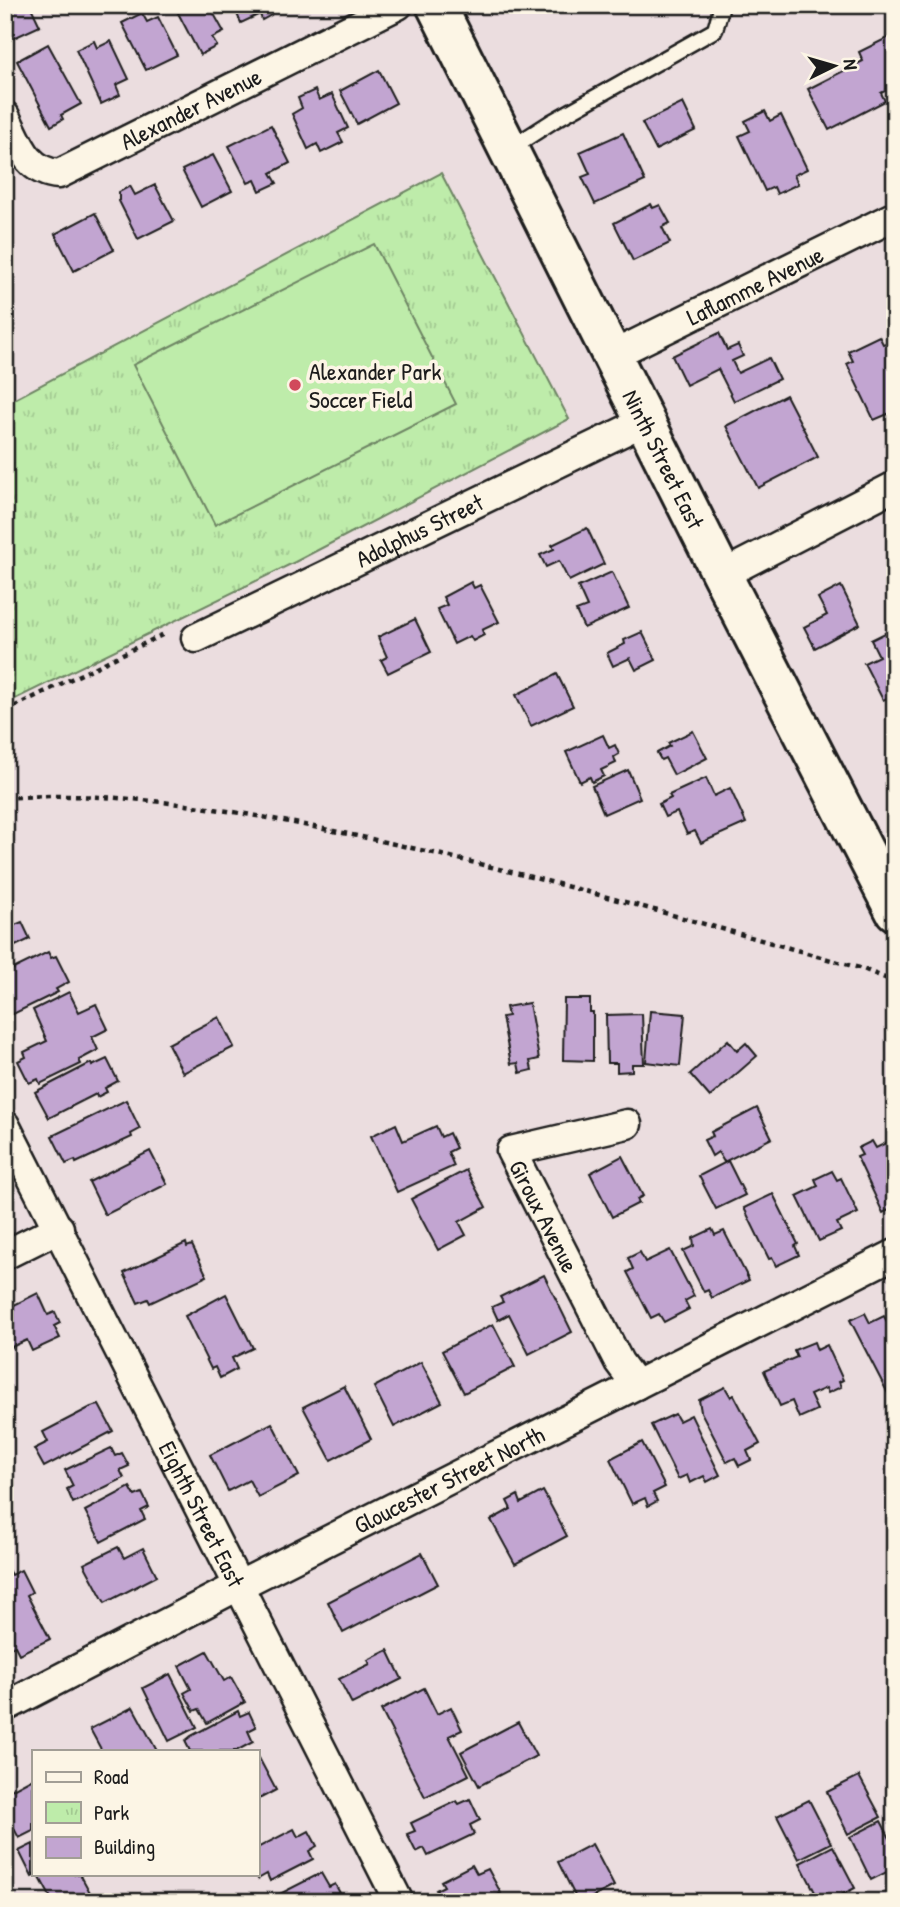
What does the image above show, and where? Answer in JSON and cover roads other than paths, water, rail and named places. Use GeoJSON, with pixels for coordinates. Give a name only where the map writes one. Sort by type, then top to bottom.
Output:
{"type":"FeatureCollection","features":[{"type":"Feature","properties":{"kind":"main road","name":"Ninth Street East"},"geometry":{"type":"LineString","coordinates":[[436,5],[722,575],[891,896]]}},
{"type":"Feature","properties":{"kind":"street","name":"Alexander Avenue"},"geometry":{"type":"LineString","coordinates":[[5,116],[32,163],[40,170],[58,174],[398,5]]}},
{"type":"Feature","properties":{"kind":"street","name":"Laflamme Avenue"},"geometry":{"type":"LineString","coordinates":[[613,355],[895,216]]}},
{"type":"Feature","properties":{"kind":"street","name":"Adolphus Street"},"geometry":{"type":"LineString","coordinates":[[196,638],[645,421]]}},
{"type":"Feature","properties":{"kind":"street"},"geometry":{"type":"LineString","coordinates":[[722,575],[895,486]]}},
{"type":"Feature","properties":{"kind":"street","name":"Giroux Avenue"},"geometry":{"type":"LineString","coordinates":[[627,1124],[511,1151],[619,1362],[636,1385]]}},
{"type":"Feature","properties":{"kind":"street","name":"Eighth Street East"},"geometry":{"type":"LineString","coordinates":[[5,1125],[399,1902]]}},
{"type":"Feature","properties":{"kind":"street"},"geometry":{"type":"LineString","coordinates":[[5,1255],[59,1228]]}},
{"type":"Feature","properties":{"kind":"street","name":"Gloucester Street North"},"geometry":{"type":"LineString","coordinates":[[5,1707],[237,1586],[895,1254]]}},
{"type":"Feature","properties":{"kind":"lane"},"geometry":{"type":"LineString","coordinates":[[509,149],[553,121],[715,30],[722,5]]}},
{"type":"Feature","properties":{"kind":"place","name":"Alexander Park Soccer Field"},"geometry":{"type":"Point","coordinates":[295,385]}}]}
